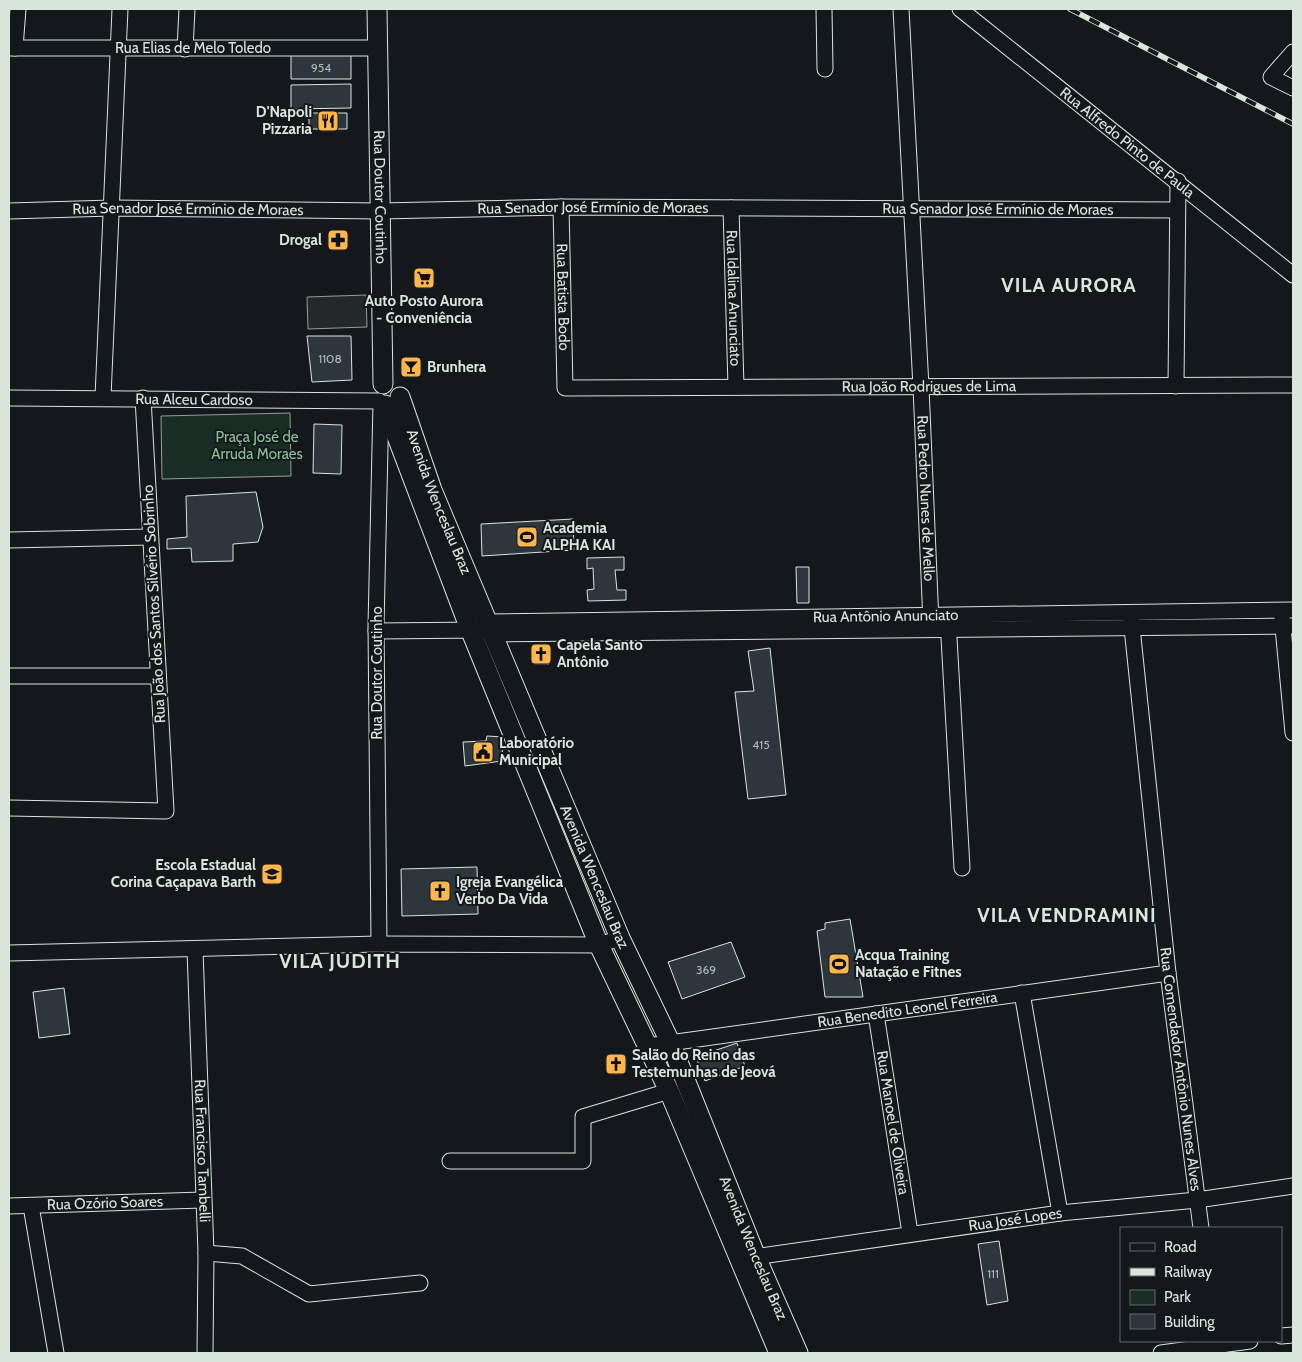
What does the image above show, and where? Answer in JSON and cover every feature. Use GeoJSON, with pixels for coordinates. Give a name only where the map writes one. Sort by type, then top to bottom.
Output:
{"type":"FeatureCollection","features":[{"type":"Feature","properties":{"kind":"main road","name":"Rua Doutor Coutinho"},"geometry":{"type":"LineString","coordinates":[[376,9],[386,398]]}},
{"type":"Feature","properties":{"kind":"main road","name":"Avenida Wenceslau Braz"},"geometry":{"type":"LineString","coordinates":[[386,398],[432,490],[483,629],[537,794],[599,945],[747,1258],[798,1353]]}},
{"type":"Feature","properties":{"kind":"main road","name":"Avenida Wenceslau Braz"},"geometry":{"type":"LineString","coordinates":[[483,629],[556,786],[620,938],[670,1042],[779,1353]]}},
{"type":"Feature","properties":{"kind":"main road"},"geometry":{"type":"LineString","coordinates":[[537,794],[556,786]]}},
{"type":"Feature","properties":{"kind":"street"},"geometry":{"type":"LineString","coordinates":[[12,48],[18,9]]}},
{"type":"Feature","properties":{"kind":"street"},"geometry":{"type":"LineString","coordinates":[[103,397],[120,9]]}},
{"type":"Feature","properties":{"kind":"street"},"geometry":{"type":"LineString","coordinates":[[186,48],[187,9]]}},
{"type":"Feature","properties":{"kind":"street"},"geometry":{"type":"LineString","coordinates":[[824,9],[825,69]]}},
{"type":"Feature","properties":{"kind":"street","name":"Rua Pedro Nunes de Mello"},"geometry":{"type":"LineString","coordinates":[[901,9],[922,387],[931,622]]}},
{"type":"Feature","properties":{"kind":"street","name":"Rua Alfredo Pinto de Paula"},"geometry":{"type":"LineString","coordinates":[[960,9],[1178,181],[1293,275]]}},
{"type":"Feature","properties":{"kind":"street","name":"Rua Elias de Melo Toledo"},"geometry":{"type":"LineString","coordinates":[[12,48],[377,48]]}},
{"type":"Feature","properties":{"kind":"street"},"geometry":{"type":"LineString","coordinates":[[1293,52],[1271,77],[1293,88]]}},
{"type":"Feature","properties":{"kind":"street"},"geometry":{"type":"LineString","coordinates":[[1176,386],[1178,181]]}},
{"type":"Feature","properties":{"kind":"street","name":"Rua Senador José Ermínio de Moraes"},"geometry":{"type":"LineString","coordinates":[[9,211],[112,208],[380,211],[561,207],[1177,210]]}},
{"type":"Feature","properties":{"kind":"street","name":"Rua Batista Bodo"},"geometry":{"type":"LineString","coordinates":[[561,207],[566,388]]}},
{"type":"Feature","properties":{"kind":"street","name":"Rua Idalina Anunciato"},"geometry":{"type":"LineString","coordinates":[[731,208],[736,387]]}},
{"type":"Feature","properties":{"kind":"street","name":"Rua João Rodrigues de Lima"},"geometry":{"type":"LineString","coordinates":[[566,388],[1293,384]]}},
{"type":"Feature","properties":{"kind":"street","name":"Rua Alceu Cardoso"},"geometry":{"type":"LineString","coordinates":[[9,398],[386,398]]}},
{"type":"Feature","properties":{"kind":"street","name":"Rua João dos Santos Silvério Sobrinho"},"geometry":{"type":"LineString","coordinates":[[9,808],[166,811],[143,398]]}},
{"type":"Feature","properties":{"kind":"street","name":"Rua Doutor Coutinho"},"geometry":{"type":"LineString","coordinates":[[379,944],[376,631],[386,398]]}},
{"type":"Feature","properties":{"kind":"street"},"geometry":{"type":"LineString","coordinates":[[9,540],[150,537]]}},
{"type":"Feature","properties":{"kind":"street"},"geometry":{"type":"LineString","coordinates":[[1287,610],[1293,733]]}},
{"type":"Feature","properties":{"kind":"street","name":"Rua Antônio Anunciato"},"geometry":{"type":"LineString","coordinates":[[376,631],[931,622],[948,614],[1287,610]]}},
{"type":"Feature","properties":{"kind":"street"},"geometry":{"type":"LineString","coordinates":[[1176,611],[1176,627]]}},
{"type":"Feature","properties":{"kind":"street","name":"Rua Comendador Antônio Nunes Alves"},"geometry":{"type":"LineString","coordinates":[[1130,612],[1168,973],[1201,1227]]}},
{"type":"Feature","properties":{"kind":"street"},"geometry":{"type":"LineString","coordinates":[[948,614],[962,868]]}},
{"type":"Feature","properties":{"kind":"street","name":"Rua Antônio Anunciato"},"geometry":{"type":"LineString","coordinates":[[931,622],[949,630],[1288,626]]}},
{"type":"Feature","properties":{"kind":"street"},"geometry":{"type":"LineString","coordinates":[[9,676],[158,676]]}},
{"type":"Feature","properties":{"kind":"street"},"geometry":{"type":"LineString","coordinates":[[9,953],[195,950],[379,944],[599,945],[620,938]]}},
{"type":"Feature","properties":{"kind":"street","name":"Rua Francisco Tambelli"},"geometry":{"type":"LineString","coordinates":[[195,950],[206,1253],[205,1353]]}},
{"type":"Feature","properties":{"kind":"street","name":"Rua Benedito Leonel Ferreira"},"geometry":{"type":"LineString","coordinates":[[648,1046],[1168,973]]}},
{"type":"Feature","properties":{"kind":"street"},"geometry":{"type":"LineString","coordinates":[[1022,993],[1060,1212]]}},
{"type":"Feature","properties":{"kind":"street","name":"Rua Manoel de Oliveira"},"geometry":{"type":"LineString","coordinates":[[876,1014],[910,1233]]}},
{"type":"Feature","properties":{"kind":"street"},"geometry":{"type":"LineString","coordinates":[[450,1161],[583,1160],[583,1117],[669,1091]]}},
{"type":"Feature","properties":{"kind":"street","name":"Rua José Lopes"},"geometry":{"type":"LineString","coordinates":[[747,1258],[1060,1212],[1197,1200],[1293,1186]]}},
{"type":"Feature","properties":{"kind":"street","name":"Rua Ozório Soares"},"geometry":{"type":"LineString","coordinates":[[9,1206],[203,1200]]}},
{"type":"Feature","properties":{"kind":"street"},"geometry":{"type":"LineString","coordinates":[[31,1206],[56,1353]]}},
{"type":"Feature","properties":{"kind":"street"},"geometry":{"type":"LineString","coordinates":[[206,1253],[242,1256],[309,1294],[420,1283]]}},
{"type":"Feature","properties":{"kind":"street"},"geometry":{"type":"LineString","coordinates":[[1160,1353],[1234,1342]]}},
{"type":"Feature","properties":{"kind":"green space","name":"Praça José de Arruda Moraes"},"geometry":{"type":"Polygon","coordinates":[[[290,413],[291,476],[162,479],[161,416],[290,413]]]}},
{"type":"Feature","properties":{"kind":"shaded area"},"geometry":{"type":"Polygon","coordinates":[[[366,295],[367,327],[308,329],[307,297],[366,295]]]}},
{"type":"Feature","properties":{"kind":"building"},"geometry":{"type":"Polygon","coordinates":[[[351,54],[351,79],[291,79],[291,55],[351,54]]]}},
{"type":"Feature","properties":{"kind":"building"},"geometry":{"type":"Polygon","coordinates":[[[351,84],[351,108],[291,109],[291,85],[351,84]]]}},
{"type":"Feature","properties":{"kind":"building","name":"D'Napoli Pizzaria"},"geometry":{"type":"Polygon","coordinates":[[[309,113],[347,113],[347,129],[309,129],[309,113]]]}},
{"type":"Feature","properties":{"kind":"building"},"geometry":{"type":"Polygon","coordinates":[[[307,336],[351,336],[352,380],[312,382],[307,336]]]}},
{"type":"Feature","properties":{"kind":"building"},"geometry":{"type":"Polygon","coordinates":[[[314,424],[342,425],[341,474],[313,473],[314,424]]]}},
{"type":"Feature","properties":{"kind":"building"},"geometry":{"type":"Polygon","coordinates":[[[256,492],[263,527],[258,542],[233,544],[233,561],[192,562],[191,548],[167,549],[167,539],[187,537],[186,496],[256,492]]]}},
{"type":"Feature","properties":{"kind":"building","name":"Academia ALPHA KAI"},"geometry":{"type":"Polygon","coordinates":[[[573,519],[574,550],[482,556],[481,524],[573,519]]]}},
{"type":"Feature","properties":{"kind":"building"},"geometry":{"type":"Polygon","coordinates":[[[624,557],[624,570],[615,570],[617,590],[626,590],[626,600],[588,601],[587,590],[594,589],[593,568],[587,569],[587,558],[624,557]]]}},
{"type":"Feature","properties":{"kind":"building"},"geometry":{"type":"Polygon","coordinates":[[[796,567],[809,567],[809,603],[797,603],[796,567]]]}},
{"type":"Feature","properties":{"kind":"building","name":"Capela Santo Antônio"},"geometry":{"type":"Polygon","coordinates":[[[546,644],[549,664],[535,664],[533,645],[546,644]]]}},
{"type":"Feature","properties":{"kind":"building"},"geometry":{"type":"Polygon","coordinates":[[[770,648],[786,795],[748,799],[735,692],[754,691],[748,651],[770,648]]]}},
{"type":"Feature","properties":{"kind":"building","name":"Laboratório Municipal"},"geometry":{"type":"Polygon","coordinates":[[[487,736],[503,737],[502,761],[465,766],[463,742],[486,741],[487,736]]]}},
{"type":"Feature","properties":{"kind":"building","name":"Igreja Evangélica Verbo Da Vida"},"geometry":{"type":"Polygon","coordinates":[[[477,867],[478,914],[402,916],[401,869],[477,867]]]}},
{"type":"Feature","properties":{"kind":"building","name":"Acqua Training Natação e Fitnes"},"geometry":{"type":"Polygon","coordinates":[[[850,919],[863,997],[825,997],[817,931],[825,929],[825,923],[850,919]]]}},
{"type":"Feature","properties":{"kind":"building"},"geometry":{"type":"Polygon","coordinates":[[[731,942],[745,977],[682,999],[668,962],[731,942]]]}},
{"type":"Feature","properties":{"kind":"building"},"geometry":{"type":"Polygon","coordinates":[[[64,988],[70,1034],[39,1038],[33,992],[64,988]]]}},
{"type":"Feature","properties":{"kind":"building"},"geometry":{"type":"Polygon","coordinates":[[[737,1043],[745,1066],[705,1081],[696,1057],[737,1043]]]}},
{"type":"Feature","properties":{"kind":"building"},"geometry":{"type":"Polygon","coordinates":[[[999,1241],[1008,1301],[987,1305],[978,1244],[999,1241]]]}},
{"type":"Feature","properties":{"kind":"railway"},"geometry":{"type":"LineString","coordinates":[[1070,9],[1293,124]]}},
{"type":"Feature","properties":{"kind":"place","name":"D'Napoli Pizzaria"},"geometry":{"type":"Point","coordinates":[328,121]}},
{"type":"Feature","properties":{"kind":"place","name":"Drogal"},"geometry":{"type":"Point","coordinates":[338,240]}},
{"type":"Feature","properties":{"kind":"place","name":"Auto Posto Aurora - Conveniência"},"geometry":{"type":"Point","coordinates":[424,278]}},
{"type":"Feature","properties":{"kind":"place","name":"Brunhera"},"geometry":{"type":"Point","coordinates":[411,367]}},
{"type":"Feature","properties":{"kind":"place","name":"Academia ALPHA KAI"},"geometry":{"type":"Point","coordinates":[527,537]}},
{"type":"Feature","properties":{"kind":"place","name":"Capela Santo Antônio"},"geometry":{"type":"Point","coordinates":[541,654]}},
{"type":"Feature","properties":{"kind":"place","name":"Laboratório Municipal"},"geometry":{"type":"Point","coordinates":[483,752]}},
{"type":"Feature","properties":{"kind":"place","name":"Escola Estadual Corina Caçapava Barth"},"geometry":{"type":"Point","coordinates":[272,874]}},
{"type":"Feature","properties":{"kind":"place","name":"Igreja Evangélica Verbo Da Vida"},"geometry":{"type":"Point","coordinates":[440,891]}},
{"type":"Feature","properties":{"kind":"place","name":"Acqua Training Natação e Fitnes"},"geometry":{"type":"Point","coordinates":[839,964]}},
{"type":"Feature","properties":{"kind":"place","name":"Salão do Reino das Testemunhas de Jeová"},"geometry":{"type":"Point","coordinates":[616,1064]}},
{"type":"Feature","properties":{"kind":"district","name":"VILA AURORA"},"geometry":{"type":"Point","coordinates":[1069,285]}},
{"type":"Feature","properties":{"kind":"district","name":"VILA VENDRAMINI"},"geometry":{"type":"Point","coordinates":[1067,915]}},
{"type":"Feature","properties":{"kind":"district","name":"VILA JUDITH"},"geometry":{"type":"Point","coordinates":[340,961]}}]}
